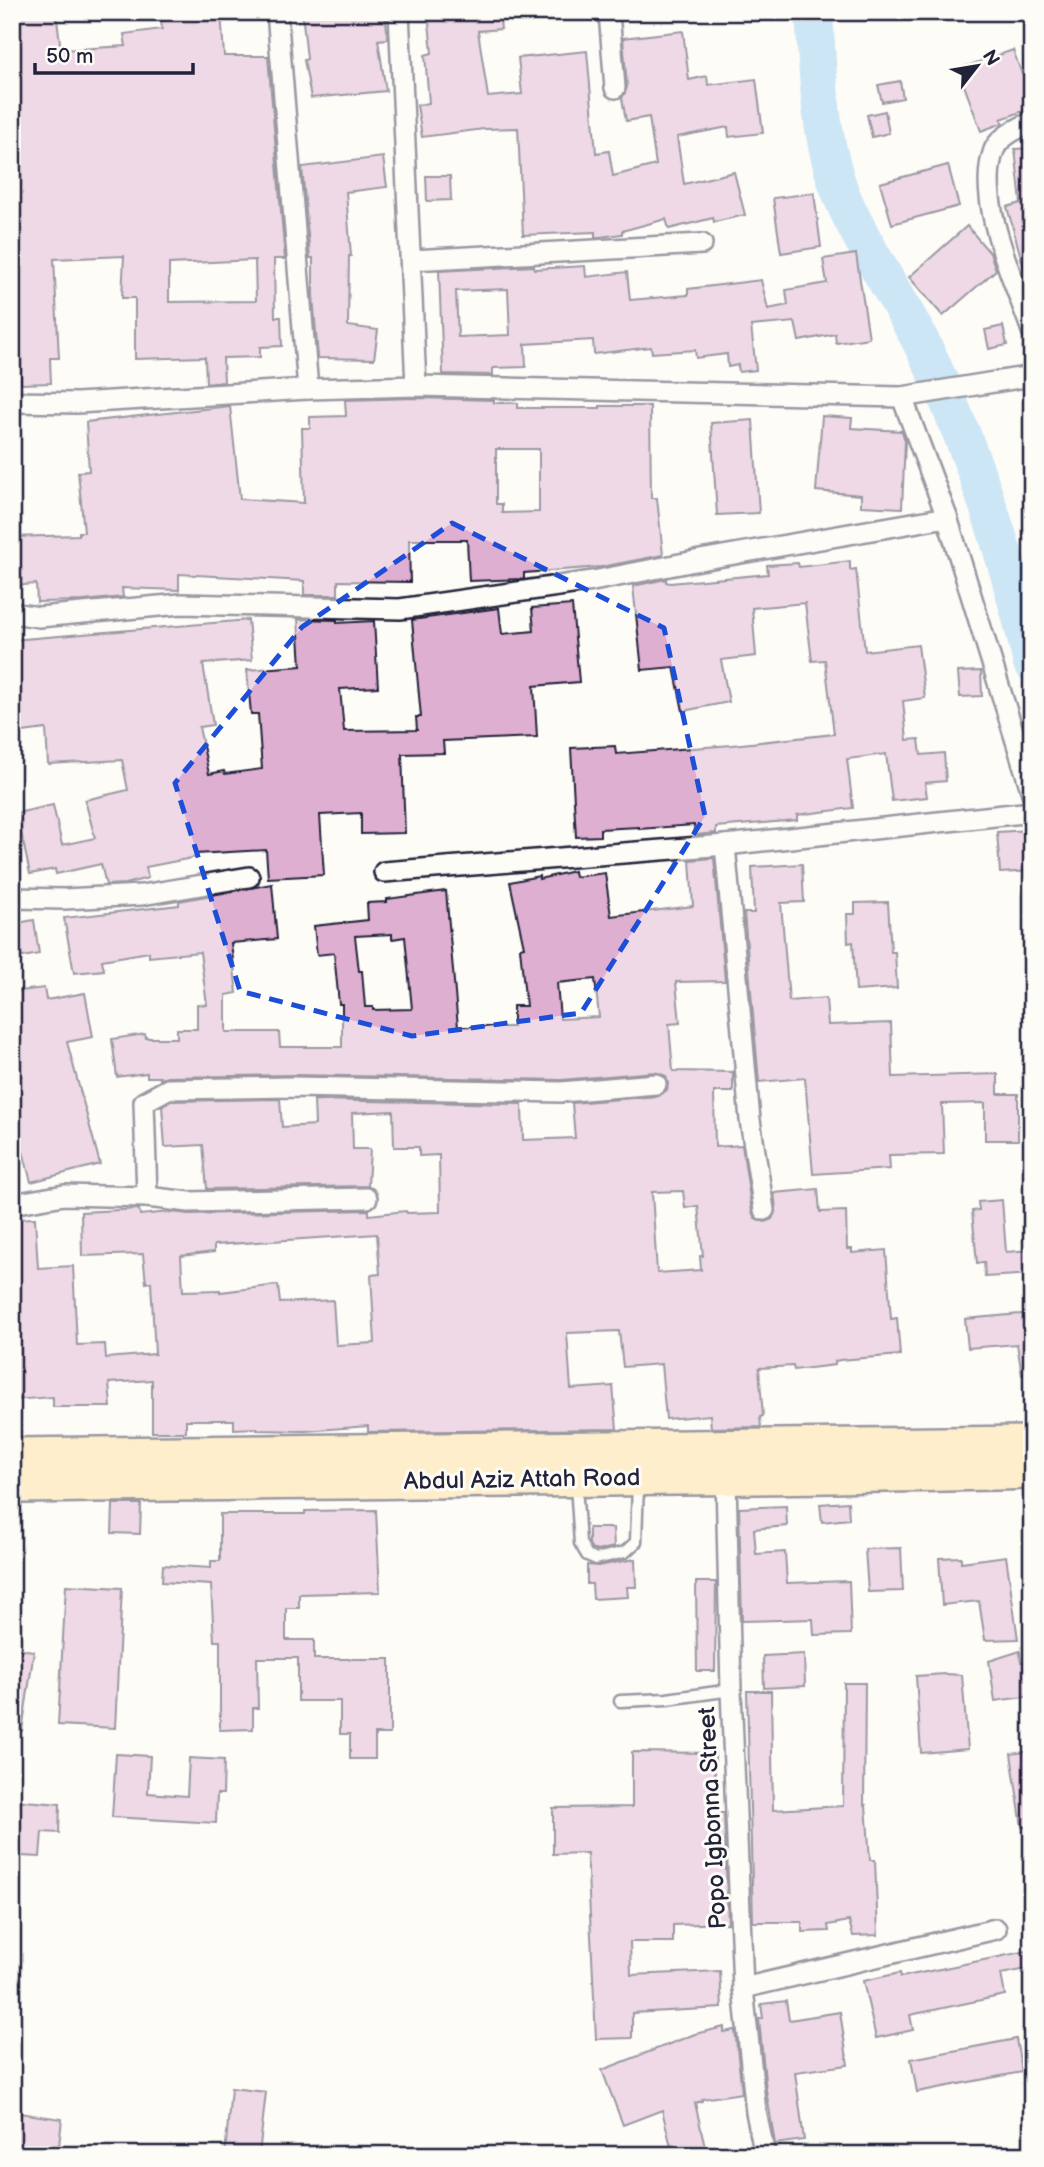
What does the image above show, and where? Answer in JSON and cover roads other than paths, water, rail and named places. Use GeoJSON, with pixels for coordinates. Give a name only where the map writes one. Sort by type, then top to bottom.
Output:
{"type":"FeatureCollection","features":[{"type":"Feature","properties":{"kind":"highway","name":"Abdul Aziz Attah Road"},"geometry":{"type":"LineString","coordinates":[[12,1455],[1032,1444]]}},
{"type":"Feature","properties":{"kind":"highway","name":"Abdul Aziz Attah Road"},"geometry":{"type":"LineString","coordinates":[[12,1485],[576,1477],[726,1478],[1032,1471]]}},
{"type":"Feature","properties":{"kind":"street"},"geometry":{"type":"LineString","coordinates":[[277,12],[308,389]]}},
{"type":"Feature","properties":{"kind":"street"},"geometry":{"type":"LineString","coordinates":[[398,12],[416,386]]}},
{"type":"Feature","properties":{"kind":"street"},"geometry":{"type":"LineString","coordinates":[[609,12],[615,88]]}},
{"type":"Feature","properties":{"kind":"street"},"geometry":{"type":"LineString","coordinates":[[1032,122],[1016,129],[994,148],[988,188],[992,217],[1032,331]]}},
{"type":"Feature","properties":{"kind":"street"},"geometry":{"type":"LineString","coordinates":[[412,260],[702,244]]}},
{"type":"Feature","properties":{"kind":"street"},"geometry":{"type":"LineString","coordinates":[[12,402],[77,403],[308,389],[416,386],[911,396],[1032,376]]}},
{"type":"Feature","properties":{"kind":"street"},"geometry":{"type":"LineString","coordinates":[[911,396],[1032,793]]}},
{"type":"Feature","properties":{"kind":"street"},"geometry":{"type":"LineString","coordinates":[[12,613],[39,617],[181,604],[400,608],[593,581],[947,517]]}},
{"type":"Feature","properties":{"kind":"street"},"geometry":{"type":"LineString","coordinates":[[384,872],[724,845],[1032,812]]}},
{"type":"Feature","properties":{"kind":"street"},"geometry":{"type":"LineString","coordinates":[[724,845],[750,1120],[764,1210]]}},
{"type":"Feature","properties":{"kind":"street"},"geometry":{"type":"LineString","coordinates":[[12,898],[64,900],[142,895],[249,877]]}},
{"type":"Feature","properties":{"kind":"street"},"geometry":{"type":"LineString","coordinates":[[147,1197],[144,1102],[168,1088],[293,1087],[561,1092],[656,1084]]}},
{"type":"Feature","properties":{"kind":"street"},"geometry":{"type":"LineString","coordinates":[[12,1204],[64,1195],[147,1197],[189,1202],[367,1198]]}},
{"type":"Feature","properties":{"kind":"street","name":"Popo Igbonna Street"},"geometry":{"type":"LineString","coordinates":[[726,1478],[743,1988],[756,2112],[765,2155]]}},
{"type":"Feature","properties":{"kind":"street"},"geometry":{"type":"LineString","coordinates":[[743,1988],[996,1929]]}},
{"type":"Feature","properties":{"kind":"lane"},"geometry":{"type":"LineString","coordinates":[[576,1477],[580,1542],[587,1555],[596,1559],[625,1552],[636,1542],[638,1477]]}},
{"type":"Feature","properties":{"kind":"lane"},"geometry":{"type":"LineString","coordinates":[[620,1701],[667,1699],[731,1690]]}},
{"type":"Feature","properties":{"kind":"waterway"},"geometry":{"type":"LineString","coordinates":[[814,12],[821,110],[837,183],[855,226],[930,360],[962,434],[1001,547],[1032,663]]}}]}
